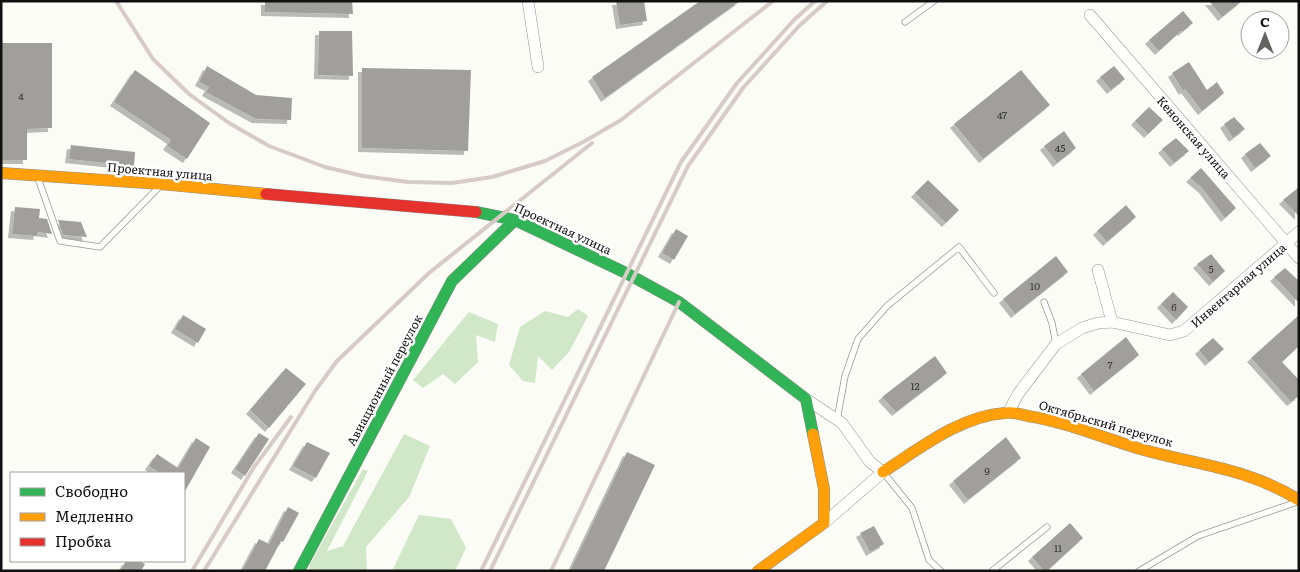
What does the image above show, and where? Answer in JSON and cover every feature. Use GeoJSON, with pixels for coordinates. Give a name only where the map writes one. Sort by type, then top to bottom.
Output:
{"type":"FeatureCollection","features":[{"type":"Feature","properties":{"kind":"street"},"geometry":{"type":"LineString","coordinates":[[528,1],[538,67]]}},
{"type":"Feature","properties":{"kind":"street","name":"Кенонская улица"},"geometry":{"type":"LineString","coordinates":[[1090,15],[1299,258]]}},
{"type":"Feature","properties":{"kind":"street","name":"Проектная улица"},"geometry":{"type":"LineString","coordinates":[[1,173],[162,184],[284,196],[465,210],[516,220],[626,273],[678,302],[806,399]]}},
{"type":"Feature","properties":{"kind":"street","name":"Авиационный переулок"},"geometry":{"type":"LineString","coordinates":[[299,571],[452,281],[516,220]]}},
{"type":"Feature","properties":{"kind":"street","name":"Инвентарная улица"},"geometry":{"type":"LineString","coordinates":[[1008,413],[1018,394],[1056,344],[1082,328],[1098,323],[1112,322],[1170,335],[1184,331],[1299,232]]}},
{"type":"Feature","properties":{"kind":"street"},"geometry":{"type":"LineString","coordinates":[[1098,270],[1112,322]]}},
{"type":"Feature","properties":{"kind":"street"},"geometry":{"type":"LineString","coordinates":[[758,571],[824,523],[883,472],[870,462],[842,423],[806,399]]}},
{"type":"Feature","properties":{"kind":"street"},"geometry":{"type":"LineString","coordinates":[[806,399],[824,490],[824,523]]}},
{"type":"Feature","properties":{"kind":"street","name":"Октябрьский переулок"},"geometry":{"type":"LineString","coordinates":[[883,472],[952,429],[986,417],[1008,413],[1044,417],[1139,449],[1236,471],[1284,489],[1299,501]]}},
{"type":"Feature","properties":{"kind":"lane"},"geometry":{"type":"LineString","coordinates":[[905,22],[934,1]]}},
{"type":"Feature","properties":{"kind":"lane"},"geometry":{"type":"LineString","coordinates":[[37,175],[60,241],[100,247],[162,184]]}},
{"type":"Feature","properties":{"kind":"lane"},"geometry":{"type":"LineString","coordinates":[[837,420],[845,376],[858,339],[887,306],[958,247],[994,292]]}},
{"type":"Feature","properties":{"kind":"lane"},"geometry":{"type":"LineString","coordinates":[[1044,302],[1052,323],[1056,344]]}},
{"type":"Feature","properties":{"kind":"lane"},"geometry":{"type":"LineString","coordinates":[[883,472],[912,508],[928,560],[941,571]]}},
{"type":"Feature","properties":{"kind":"lane"},"geometry":{"type":"LineString","coordinates":[[1139,571],[1198,536],[1299,501]]}},
{"type":"Feature","properties":{"kind":"lane"},"geometry":{"type":"LineString","coordinates":[[992,571],[1047,527]]}},
{"type":"Feature","properties":{"kind":"green space"},"geometry":{"type":"Polygon","coordinates":[[[578,309],[588,316],[569,352],[552,370],[538,356],[535,383],[523,381],[509,365],[520,327],[545,311],[568,317],[578,309]]]}},
{"type":"Feature","properties":{"kind":"green space"},"geometry":{"type":"Polygon","coordinates":[[[469,312],[498,324],[495,342],[476,335],[478,362],[455,384],[443,374],[423,388],[413,380],[469,312]]]}},
{"type":"Feature","properties":{"kind":"green space"},"geometry":{"type":"Polygon","coordinates":[[[404,434],[430,446],[409,497],[366,547],[367,571],[309,571],[310,564],[363,469],[368,471],[327,551],[343,546],[404,434]]]}},
{"type":"Feature","properties":{"kind":"green space"},"geometry":{"type":"Polygon","coordinates":[[[419,515],[451,519],[466,548],[455,571],[392,571],[419,515]]]}},
{"type":"Feature","properties":{"kind":"building"},"geometry":{"type":"Polygon","coordinates":[[[265,1],[352,1],[353,14],[265,12],[265,1]]]}},
{"type":"Feature","properties":{"kind":"building"},"geometry":{"type":"Polygon","coordinates":[[[616,1],[644,1],[647,21],[620,25],[616,1]]]}},
{"type":"Feature","properties":{"kind":"building"},"geometry":{"type":"Polygon","coordinates":[[[700,1],[740,1],[605,98],[592,77],[700,1]]]}},
{"type":"Feature","properties":{"kind":"building"},"geometry":{"type":"Polygon","coordinates":[[[1209,1],[1242,1],[1222,17],[1209,1]]]}},
{"type":"Feature","properties":{"kind":"building"},"geometry":{"type":"Polygon","coordinates":[[[1183,11],[1193,23],[1159,51],[1149,40],[1183,11]]]}},
{"type":"Feature","properties":{"kind":"building"},"geometry":{"type":"Polygon","coordinates":[[[319,31],[352,31],[353,76],[318,75],[319,31]]]}},
{"type":"Feature","properties":{"kind":"building"},"geometry":{"type":"Polygon","coordinates":[[[1,43],[52,43],[52,128],[27,129],[27,160],[1,160],[1,43]]]}},
{"type":"Feature","properties":{"kind":"building"},"geometry":{"type":"Polygon","coordinates":[[[1189,62],[1207,90],[1217,82],[1224,93],[1202,111],[1185,89],[1183,91],[1172,73],[1189,62]]]}},
{"type":"Feature","properties":{"kind":"building"},"geometry":{"type":"Polygon","coordinates":[[[207,66],[256,95],[292,98],[291,120],[256,119],[206,92],[209,87],[199,82],[207,66]]]}},
{"type":"Feature","properties":{"kind":"building"},"geometry":{"type":"Polygon","coordinates":[[[1114,66],[1125,79],[1111,90],[1100,77],[1114,66]]]}},
{"type":"Feature","properties":{"kind":"building"},"geometry":{"type":"Polygon","coordinates":[[[362,68],[471,70],[468,151],[362,148],[362,68]]]}},
{"type":"Feature","properties":{"kind":"building"},"geometry":{"type":"Polygon","coordinates":[[[135,70],[210,123],[187,159],[167,146],[171,140],[114,102],[135,70]]]}},
{"type":"Feature","properties":{"kind":"building"},"geometry":{"type":"Polygon","coordinates":[[[1021,70],[1050,105],[983,159],[954,124],[1021,70]]]}},
{"type":"Feature","properties":{"kind":"building"},"geometry":{"type":"Polygon","coordinates":[[[1149,107],[1163,120],[1148,134],[1135,121],[1149,107]]]}},
{"type":"Feature","properties":{"kind":"building"},"geometry":{"type":"Polygon","coordinates":[[[1234,117],[1245,129],[1233,138],[1224,124],[1234,117]]]}},
{"type":"Feature","properties":{"kind":"building"},"geometry":{"type":"Polygon","coordinates":[[[1064,131],[1076,148],[1057,163],[1044,146],[1064,131]]]}},
{"type":"Feature","properties":{"kind":"building"},"geometry":{"type":"Polygon","coordinates":[[[1176,138],[1189,151],[1174,163],[1162,149],[1176,138]]]}},
{"type":"Feature","properties":{"kind":"building"},"geometry":{"type":"Polygon","coordinates":[[[1260,143],[1271,156],[1255,168],[1245,154],[1260,143]]]}},
{"type":"Feature","properties":{"kind":"building"},"geometry":{"type":"Polygon","coordinates":[[[71,145],[135,152],[134,166],[69,159],[71,145]]]}},
{"type":"Feature","properties":{"kind":"building"},"geometry":{"type":"Polygon","coordinates":[[[1201,168],[1236,208],[1225,218],[1203,189],[1190,178],[1201,168]]]}},
{"type":"Feature","properties":{"kind":"building"},"geometry":{"type":"Polygon","coordinates":[[[928,180],[959,210],[946,223],[915,193],[928,180]]]}},
{"type":"Feature","properties":{"kind":"building"},"geometry":{"type":"Polygon","coordinates":[[[1299,187],[1299,216],[1283,200],[1299,187]]]}},
{"type":"Feature","properties":{"kind":"building"},"geometry":{"type":"Polygon","coordinates":[[[1126,205],[1136,217],[1107,242],[1097,231],[1126,205]]]}},
{"type":"Feature","properties":{"kind":"building"},"geometry":{"type":"Polygon","coordinates":[[[15,207],[40,209],[39,218],[47,219],[52,234],[38,232],[37,236],[12,234],[15,207]]]}},
{"type":"Feature","properties":{"kind":"building"},"geometry":{"type":"Polygon","coordinates":[[[58,220],[81,222],[87,237],[63,235],[58,220]]]}},
{"type":"Feature","properties":{"kind":"building"},"geometry":{"type":"Polygon","coordinates":[[[676,229],[688,236],[674,260],[662,253],[676,229]]]}},
{"type":"Feature","properties":{"kind":"building"},"geometry":{"type":"Polygon","coordinates":[[[1211,254],[1225,271],[1213,282],[1197,264],[1211,254]]]}},
{"type":"Feature","properties":{"kind":"building"},"geometry":{"type":"Polygon","coordinates":[[[1056,256],[1068,272],[1015,314],[1003,299],[1056,256]]]}},
{"type":"Feature","properties":{"kind":"building"},"geometry":{"type":"Polygon","coordinates":[[[1285,268],[1299,281],[1299,303],[1274,277],[1285,268]]]}},
{"type":"Feature","properties":{"kind":"building"},"geometry":{"type":"Polygon","coordinates":[[[1173,292],[1188,307],[1176,320],[1161,304],[1173,292]]]}},
{"type":"Feature","properties":{"kind":"building"},"geometry":{"type":"Polygon","coordinates":[[[183,315],[206,329],[198,343],[175,329],[183,315]]]}},
{"type":"Feature","properties":{"kind":"building"},"geometry":{"type":"Polygon","coordinates":[[[1299,315],[1299,346],[1282,362],[1299,380],[1299,396],[1291,402],[1251,358],[1299,315]]]}},
{"type":"Feature","properties":{"kind":"building"},"geometry":{"type":"Polygon","coordinates":[[[1126,337],[1139,355],[1094,391],[1081,374],[1126,337]]]}},
{"type":"Feature","properties":{"kind":"building"},"geometry":{"type":"Polygon","coordinates":[[[1213,338],[1224,349],[1209,362],[1199,350],[1213,338]]]}},
{"type":"Feature","properties":{"kind":"building"},"geometry":{"type":"Polygon","coordinates":[[[935,356],[947,373],[896,412],[882,397],[935,356]]]}},
{"type":"Feature","properties":{"kind":"building"},"geometry":{"type":"Polygon","coordinates":[[[286,368],[306,384],[269,428],[250,410],[286,368]]]}},
{"type":"Feature","properties":{"kind":"building"},"geometry":{"type":"Polygon","coordinates":[[[259,433],[269,439],[245,476],[235,469],[259,433]]]}},
{"type":"Feature","properties":{"kind":"building"},"geometry":{"type":"Polygon","coordinates":[[[1006,437],[1021,458],[968,500],[953,481],[1006,437]]]}},
{"type":"Feature","properties":{"kind":"building"},"geometry":{"type":"Polygon","coordinates":[[[196,438],[210,447],[185,491],[185,472],[158,472],[149,466],[157,454],[178,468],[196,438]]]}},
{"type":"Feature","properties":{"kind":"building"},"geometry":{"type":"Polygon","coordinates":[[[307,442],[330,453],[316,478],[293,466],[307,442]]]}},
{"type":"Feature","properties":{"kind":"building"},"geometry":{"type":"Polygon","coordinates":[[[627,452],[655,465],[604,571],[570,571],[627,452]]]}},
{"type":"Feature","properties":{"kind":"building"},"geometry":{"type":"Polygon","coordinates":[[[288,507],[299,513],[265,571],[242,571],[259,539],[269,544],[288,507]]]}},
{"type":"Feature","properties":{"kind":"building"},"geometry":{"type":"Polygon","coordinates":[[[1070,523],[1083,538],[1047,571],[1044,571],[1032,557],[1070,523]]]}},
{"type":"Feature","properties":{"kind":"building"},"geometry":{"type":"Polygon","coordinates":[[[874,526],[884,544],[870,552],[860,533],[874,526]]]}},
{"type":"Feature","properties":{"kind":"building"},"geometry":{"type":"Polygon","coordinates":[[[125,562],[141,562],[145,564],[141,571],[120,571],[125,562]]]}},
{"type":"Feature","properties":{"kind":"railway"},"geometry":{"type":"LineString","coordinates":[[116,1],[153,59],[189,94],[229,123],[269,146],[325,167],[363,176],[408,182],[452,183],[492,177],[545,161],[585,141],[621,120],[773,1]]}},
{"type":"Feature","properties":{"kind":"railway"},"geometry":{"type":"LineString","coordinates":[[481,571],[681,162],[737,83],[794,20],[815,1]]}},
{"type":"Feature","properties":{"kind":"railway"},"geometry":{"type":"LineString","coordinates":[[490,571],[688,166],[743,88],[799,26],[827,1]]}},
{"type":"Feature","properties":{"kind":"railway"},"geometry":{"type":"LineString","coordinates":[[204,571],[315,391],[337,361],[429,273],[592,143]]}},
{"type":"Feature","properties":{"kind":"railway"},"geometry":{"type":"LineString","coordinates":[[551,571],[679,302]]}},
{"type":"Feature","properties":{"kind":"railway"},"geometry":{"type":"LineString","coordinates":[[192,571],[254,467],[291,417]]}},
{"type":"Feature","properties":{"kind":"traffic: fast"},"geometry":{"type":"LineString","coordinates":[[476,212],[515,220],[626,273],[679,302],[806,399],[813,434]]}},
{"type":"Feature","properties":{"kind":"traffic: fast"},"geometry":{"type":"LineString","coordinates":[[299,571],[452,281],[515,220]]}},
{"type":"Feature","properties":{"kind":"traffic: slow"},"geometry":{"type":"LineString","coordinates":[[1,173],[161,184],[266,194]]}},
{"type":"Feature","properties":{"kind":"traffic: slow"},"geometry":{"type":"LineString","coordinates":[[883,472],[956,427],[988,415],[1011,413],[1056,422],[1158,454],[1240,474],[1259,480],[1299,500]]}},
{"type":"Feature","properties":{"kind":"traffic: slow"},"geometry":{"type":"LineString","coordinates":[[758,571],[824,523],[824,489],[813,434]]}},
{"type":"Feature","properties":{"kind":"traffic: jam"},"geometry":{"type":"LineString","coordinates":[[266,194],[476,212]]}}]}
